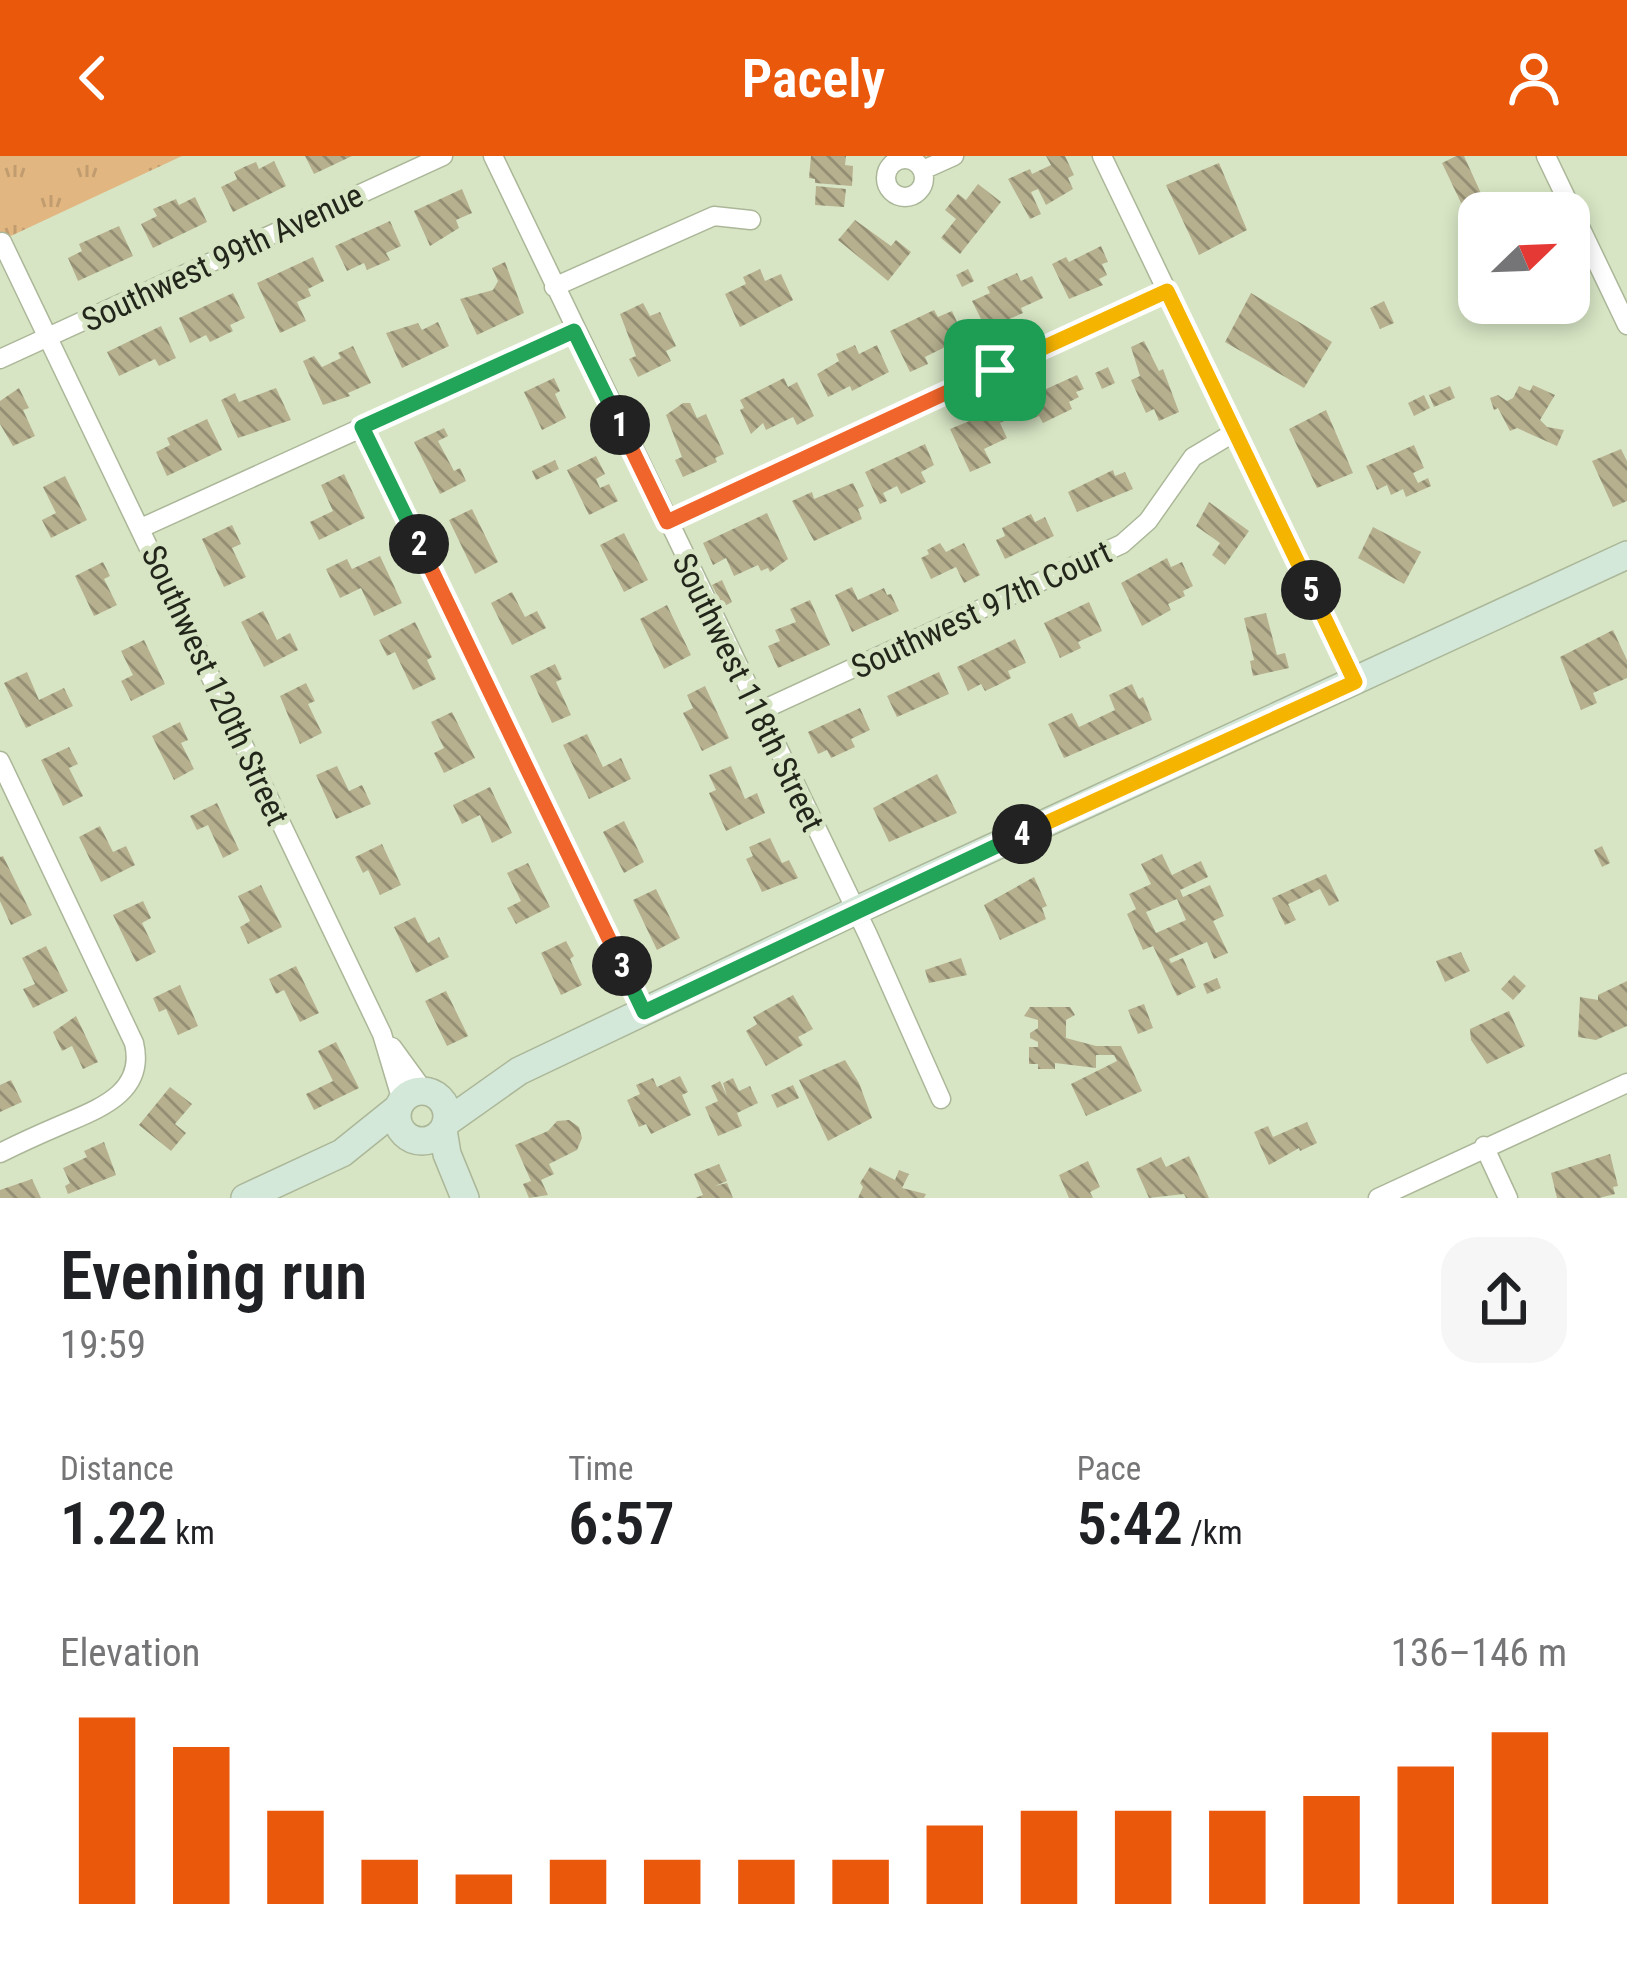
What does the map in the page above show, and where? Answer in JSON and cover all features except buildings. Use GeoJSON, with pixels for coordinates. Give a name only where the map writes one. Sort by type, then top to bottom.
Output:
{"type":"FeatureCollection","features":[{"type":"Feature","properties":{"kind":"street","name":"Southwest 99th Avenue"},"geometry":{"type":"LineString","coordinates":[[0,359],[443,156]]}},
{"type":"Feature","properties":{"kind":"street","name":"Southwest 118th Street"},"geometry":{"type":"LineString","coordinates":[[493,156],[941,1099]]}},
{"type":"Feature","properties":{"kind":"street"},"geometry":{"type":"LineString","coordinates":[[923,170],[954,156]]}},
{"type":"Feature","properties":{"kind":"street"},"geometry":{"type":"LineString","coordinates":[[1102,156],[1355,682]]}},
{"type":"Feature","properties":{"kind":"street"},"geometry":{"type":"LineString","coordinates":[[1546,156],[1627,325]]}},
{"type":"Feature","properties":{"kind":"street"},"geometry":{"type":"LineString","coordinates":[[554,287],[714,216],[751,220]]}},
{"type":"Feature","properties":{"kind":"street","name":"Southwest 120th Street"},"geometry":{"type":"LineString","coordinates":[[2,242],[414,1098]]}},
{"type":"Feature","properties":{"kind":"street"},"geometry":{"type":"LineString","coordinates":[[667,522],[1167,291]]}},
{"type":"Feature","properties":{"kind":"street"},"geometry":{"type":"LineString","coordinates":[[141,529],[574,331]]}},
{"type":"Feature","properties":{"kind":"street"},"geometry":{"type":"LineString","coordinates":[[362,427],[644,1012]]}},
{"type":"Feature","properties":{"kind":"street","name":"Southwest 97th Court"},"geometry":{"type":"LineString","coordinates":[[758,712],[1123,544],[1148,521],[1192,457],[1234,432]]}},
{"type":"Feature","properties":{"kind":"street"},"geometry":{"type":"LineString","coordinates":[[342,1153],[411,1138],[430,1140],[519,1071],[1627,555]]}},
{"type":"Feature","properties":{"kind":"street"},"geometry":{"type":"LineString","coordinates":[[0,761],[134,1043],[137,1062],[130,1082],[104,1106],[0,1153]]}},
{"type":"Feature","properties":{"kind":"street"},"geometry":{"type":"LineString","coordinates":[[245,1198],[342,1153],[414,1098],[519,1071]]}},
{"type":"Feature","properties":{"kind":"street"},"geometry":{"type":"LineString","coordinates":[[1378,1198],[1627,1083]]}},
{"type":"Feature","properties":{"kind":"street"},"geometry":{"type":"LineString","coordinates":[[414,1098],[445,1105],[447,1154],[465,1198]]}},
{"type":"Feature","properties":{"kind":"street"},"geometry":{"type":"LineString","coordinates":[[414,1098],[398,1124],[429,1154],[452,1198]]}},
{"type":"Feature","properties":{"kind":"street"},"geometry":{"type":"LineString","coordinates":[[1484,1146],[1508,1198]]}},
{"type":"Feature","properties":{"kind":"green space"},"geometry":{"type":"Polygon","coordinates":[[[0,156],[182,156],[0,241],[0,156]]]}},
{"type":"Feature","properties":{"kind":"route"},"geometry":{"type":"LineString","coordinates":[[1167,291],[1355,682],[644,1012],[362,427],[574,331],[667,522],[995,370],[1167,291]]}}]}
